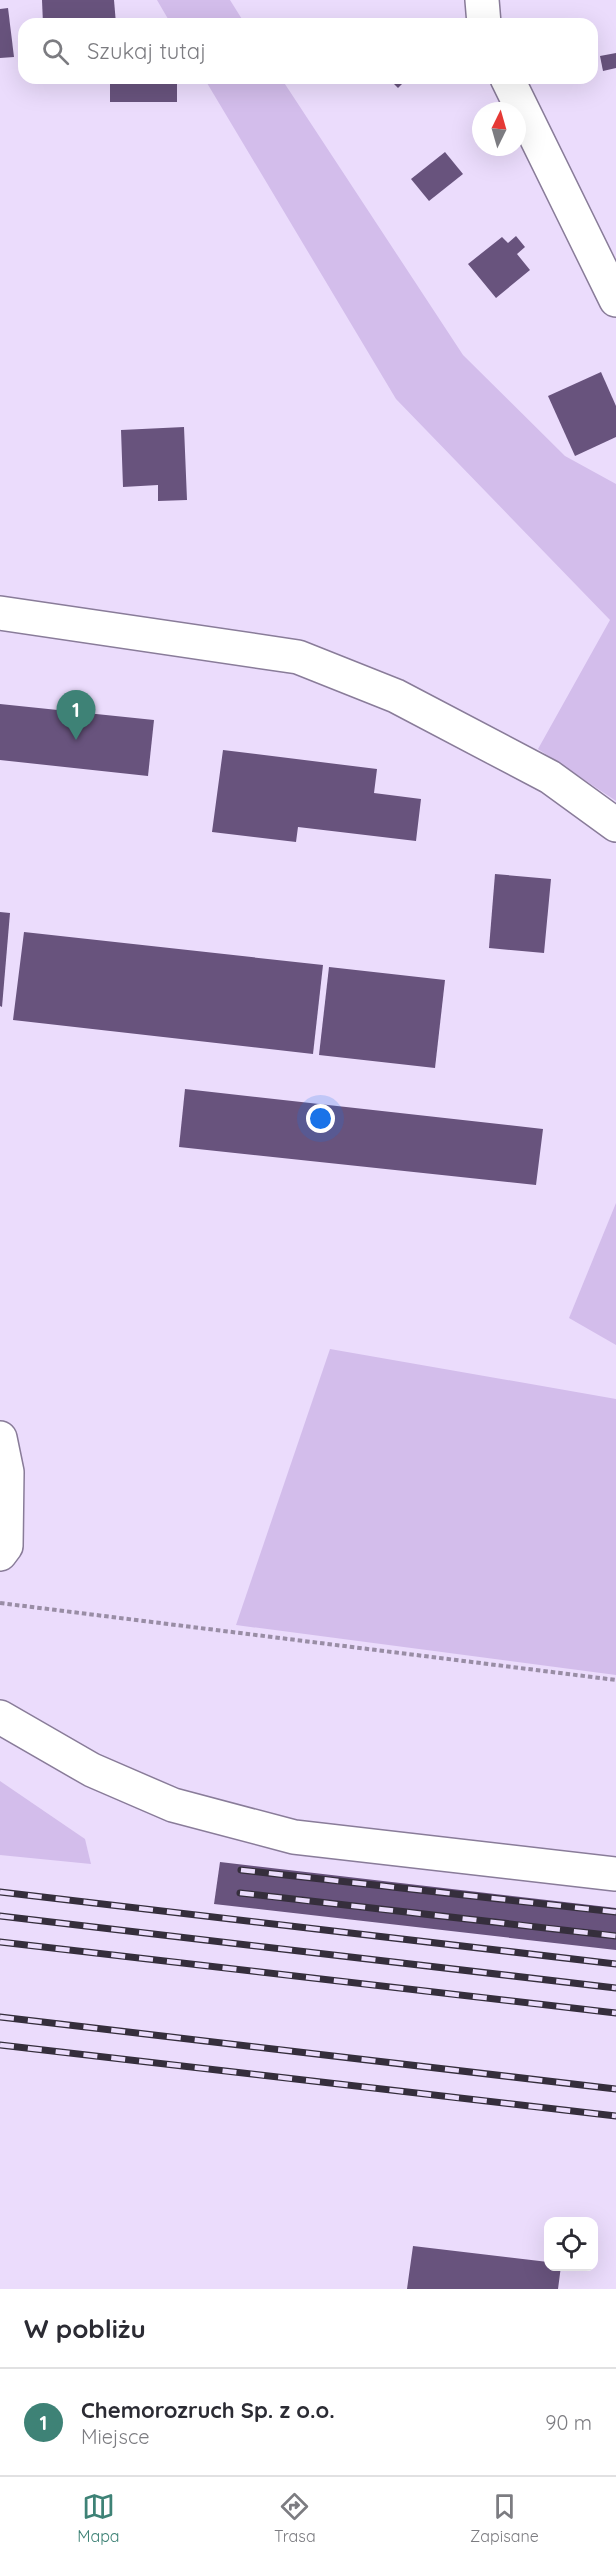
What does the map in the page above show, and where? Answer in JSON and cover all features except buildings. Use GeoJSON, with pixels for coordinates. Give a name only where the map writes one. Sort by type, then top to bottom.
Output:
{"type":"FeatureCollection","features":[{"type":"Feature","properties":{"kind":"street"},"geometry":{"type":"LineString","coordinates":[[482,0],[484,18]]}},
{"type":"Feature","properties":{"kind":"street"},"geometry":{"type":"LineString","coordinates":[[510,84],[616,300]]}},
{"type":"Feature","properties":{"kind":"street"},"geometry":{"type":"LineString","coordinates":[[0,613],[298,657],[396,696],[540,771],[616,825]]}},
{"type":"Feature","properties":{"kind":"street"},"geometry":{"type":"LineString","coordinates":[[0,1438],[7,1472],[3,1550]]}},
{"type":"Feature","properties":{"kind":"street"},"geometry":{"type":"LineString","coordinates":[[0,1717],[92,1770],[173,1805],[294,1837],[616,1874]]}},
{"type":"Feature","properties":{"kind":"path"},"geometry":{"type":"LineString","coordinates":[[0,1603],[616,1680]]}},
{"type":"Feature","properties":{"kind":"shaded area"},"geometry":{"type":"Polygon","coordinates":[[[157,0],[230,0],[241,18],[168,18],[157,0]]]}},
{"type":"Feature","properties":{"kind":"shaded area"},"geometry":{"type":"Polygon","coordinates":[[[208,84],[285,84],[463,355],[565,456],[616,484],[616,801],[538,749],[610,620],[396,399],[208,84]]]}},
{"type":"Feature","properties":{"kind":"shaded area"},"geometry":{"type":"Polygon","coordinates":[[[616,1203],[616,1345],[569,1318],[616,1203]]]}},
{"type":"Feature","properties":{"kind":"shaded area"},"geometry":{"type":"Polygon","coordinates":[[[330,1349],[616,1399],[616,1675],[236,1625],[330,1349]]]}},
{"type":"Feature","properties":{"kind":"shaded area"},"geometry":{"type":"Polygon","coordinates":[[[0,1781],[85,1839],[91,1864],[0,1855],[0,1781]]]}},
{"type":"Feature","properties":{"kind":"railway"},"geometry":{"type":"LineString","coordinates":[[241,1870],[616,1912]]}},
{"type":"Feature","properties":{"kind":"railway"},"geometry":{"type":"LineString","coordinates":[[0,1892],[616,1964]]}},
{"type":"Feature","properties":{"kind":"railway"},"geometry":{"type":"LineString","coordinates":[[240,1893],[616,1936]]}},
{"type":"Feature","properties":{"kind":"railway"},"geometry":{"type":"LineString","coordinates":[[0,1916],[616,1988]]}},
{"type":"Feature","properties":{"kind":"railway"},"geometry":{"type":"LineString","coordinates":[[0,1942],[616,2013]]}},
{"type":"Feature","properties":{"kind":"railway"},"geometry":{"type":"LineString","coordinates":[[0,2017],[616,2089]]}},
{"type":"Feature","properties":{"kind":"railway"},"geometry":{"type":"LineString","coordinates":[[0,2045],[616,2116]]}},
{"type":"Feature","properties":{"kind":"place","name":"Chemorozruch Sp. z o.o."},"geometry":{"type":"Point","coordinates":[76,740]}}]}
